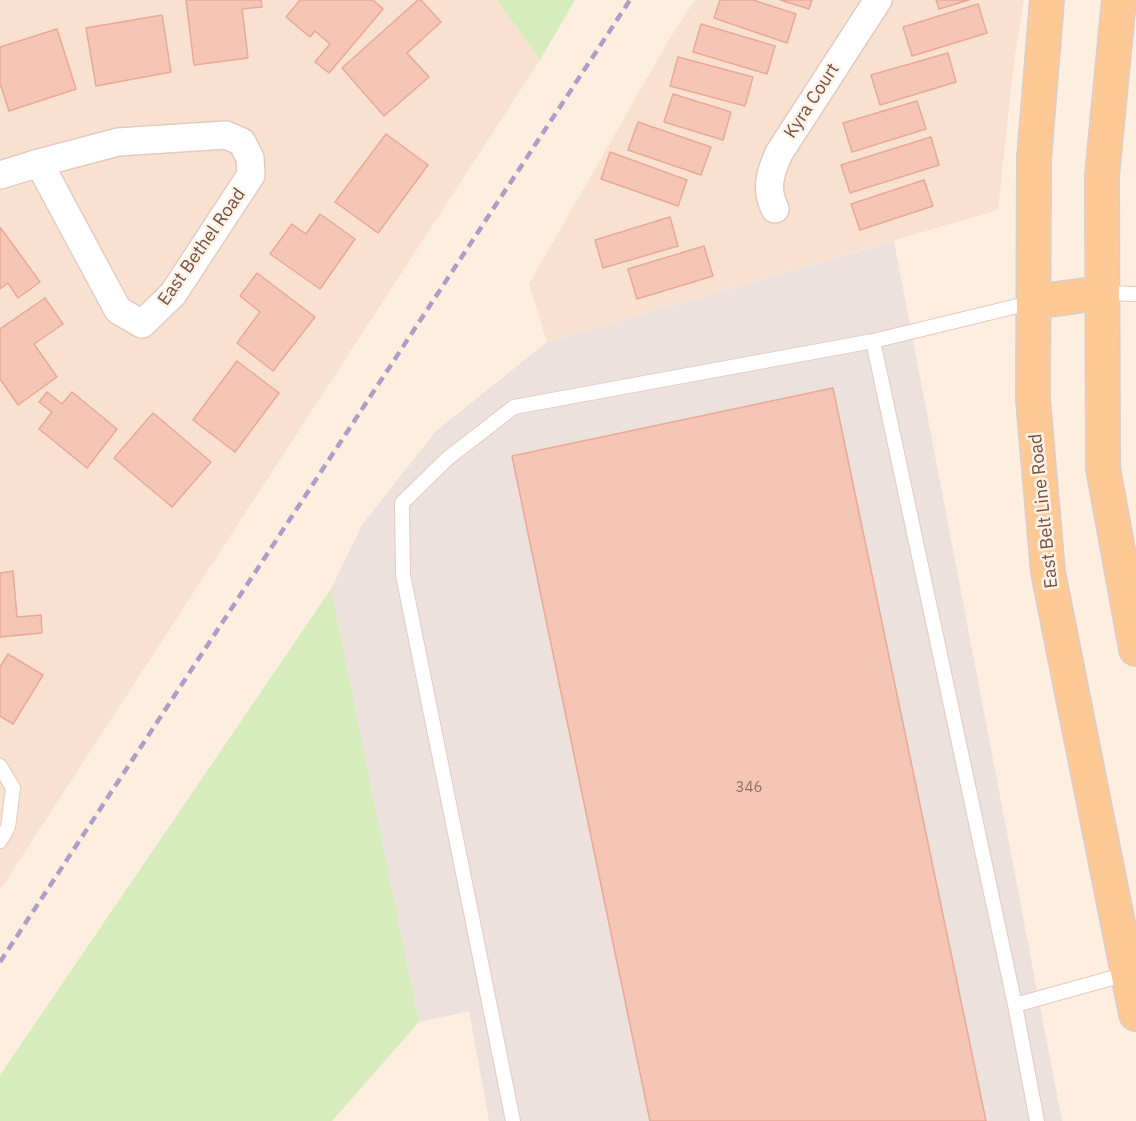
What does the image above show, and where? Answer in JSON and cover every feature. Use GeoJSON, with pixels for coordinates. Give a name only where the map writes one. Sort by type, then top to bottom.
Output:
{"type":"FeatureCollection","features":[{"type":"Feature","properties":{"kind":"main road","name":"East Belt Line Road"},"geometry":{"type":"LineString","coordinates":[[1047,0],[1034,159],[1033,400],[1048,573],[1132,972],[1136,1014]]}},
{"type":"Feature","properties":{"kind":"main road"},"geometry":{"type":"LineString","coordinates":[[1119,0],[1102,176],[1103,468],[1136,649]]}},
{"type":"Feature","properties":{"kind":"main road"},"geometry":{"type":"LineString","coordinates":[[1034,302],[1101,293]]}},
{"type":"Feature","properties":{"kind":"street","name":"Kyra Court"},"geometry":{"type":"LineString","coordinates":[[775,209],[769,197],[769,184],[771,170],[779,153],[878,0]]}},
{"type":"Feature","properties":{"kind":"street","name":"East Bethel Road"},"geometry":{"type":"LineString","coordinates":[[0,175],[39,163],[118,142],[226,135],[242,142],[250,158],[251,175],[173,294],[142,324],[118,310],[39,163]]}},
{"type":"Feature","properties":{"kind":"lane"},"geometry":{"type":"LineString","coordinates":[[1101,293],[1136,294]]}},
{"type":"Feature","properties":{"kind":"lane"},"geometry":{"type":"LineString","coordinates":[[513,1121],[403,575],[402,503],[448,458],[514,407],[873,342],[1034,302]]}},
{"type":"Feature","properties":{"kind":"lane"},"geometry":{"type":"LineString","coordinates":[[873,342],[1015,1005],[1037,1121]]}},
{"type":"Feature","properties":{"kind":"lane"},"geometry":{"type":"LineString","coordinates":[[0,766],[13,788],[8,827],[0,842]]}},
{"type":"Feature","properties":{"kind":"lane"},"geometry":{"type":"LineString","coordinates":[[1015,1005],[1132,972]]}},
{"type":"Feature","properties":{"kind":"shaded area"},"geometry":{"type":"Polygon","coordinates":[[[0,0],[497,0],[540,60],[0,890],[0,0]]]}},
{"type":"Feature","properties":{"kind":"shaded area"},"geometry":{"type":"Polygon","coordinates":[[[695,0],[1024,0],[1014,62],[998,210],[547,342],[529,284],[670,38],[695,0]]]}},
{"type":"Feature","properties":{"kind":"shaded area"},"geometry":{"type":"Polygon","coordinates":[[[894,241],[1062,1121],[489,1121],[469,1011],[419,1022],[331,589],[362,525],[436,431],[547,342],[894,241]]]}},
{"type":"Feature","properties":{"kind":"green space"},"geometry":{"type":"Polygon","coordinates":[[[497,0],[575,0],[540,60],[497,0]]]}},
{"type":"Feature","properties":{"kind":"green space"},"geometry":{"type":"Polygon","coordinates":[[[331,589],[419,1022],[332,1121],[0,1121],[0,1075],[331,589]]]}},
{"type":"Feature","properties":{"kind":"building"},"geometry":{"type":"Polygon","coordinates":[[[186,0],[261,0],[262,7],[242,9],[248,58],[194,65],[186,0]]]}},
{"type":"Feature","properties":{"kind":"building"},"geometry":{"type":"Polygon","coordinates":[[[300,0],[373,0],[383,9],[329,73],[315,62],[330,44],[315,31],[310,37],[286,17],[300,0]]]}},
{"type":"Feature","properties":{"kind":"building"},"geometry":{"type":"Polygon","coordinates":[[[418,0],[421,0],[441,22],[407,53],[429,77],[384,116],[342,68],[418,0]]]}},
{"type":"Feature","properties":{"kind":"building"},"geometry":{"type":"Polygon","coordinates":[[[720,0],[753,0],[796,14],[787,43],[714,18],[720,0]]]}},
{"type":"Feature","properties":{"kind":"building"},"geometry":{"type":"Polygon","coordinates":[[[780,0],[812,0],[809,9],[780,0]]]}},
{"type":"Feature","properties":{"kind":"building"},"geometry":{"type":"Polygon","coordinates":[[[936,0],[969,0],[939,9],[936,0]]]}},
{"type":"Feature","properties":{"kind":"building"},"geometry":{"type":"Polygon","coordinates":[[[978,4],[987,33],[912,56],[903,27],[978,4]]]}},
{"type":"Feature","properties":{"kind":"building"},"geometry":{"type":"Polygon","coordinates":[[[162,15],[171,72],[96,86],[86,28],[162,15]]]}},
{"type":"Feature","properties":{"kind":"building"},"geometry":{"type":"Polygon","coordinates":[[[701,24],[775,46],[767,74],[693,52],[701,24]]]}},
{"type":"Feature","properties":{"kind":"building"},"geometry":{"type":"Polygon","coordinates":[[[57,29],[76,89],[9,111],[0,83],[0,47],[57,29]]]}},
{"type":"Feature","properties":{"kind":"building"},"geometry":{"type":"Polygon","coordinates":[[[948,53],[956,82],[880,105],[871,75],[948,53]]]}},
{"type":"Feature","properties":{"kind":"building"},"geometry":{"type":"Polygon","coordinates":[[[678,57],[753,77],[745,106],[670,86],[678,57]]]}},
{"type":"Feature","properties":{"kind":"building"},"geometry":{"type":"Polygon","coordinates":[[[673,94],[731,112],[723,140],[664,122],[673,94]]]}},
{"type":"Feature","properties":{"kind":"building"},"geometry":{"type":"Polygon","coordinates":[[[917,101],[926,129],[852,152],[843,123],[917,101]]]}},
{"type":"Feature","properties":{"kind":"building"},"geometry":{"type":"Polygon","coordinates":[[[638,122],[711,147],[701,175],[628,150],[638,122]]]}},
{"type":"Feature","properties":{"kind":"building"},"geometry":{"type":"Polygon","coordinates":[[[386,134],[428,165],[378,233],[335,202],[386,134]]]}},
{"type":"Feature","properties":{"kind":"building"},"geometry":{"type":"Polygon","coordinates":[[[931,137],[939,165],[850,193],[841,165],[931,137]]]}},
{"type":"Feature","properties":{"kind":"building"},"geometry":{"type":"Polygon","coordinates":[[[610,152],[687,180],[678,206],[601,179],[610,152]]]}},
{"type":"Feature","properties":{"kind":"building"},"geometry":{"type":"Polygon","coordinates":[[[924,180],[933,206],[860,230],[851,204],[924,180]]]}},
{"type":"Feature","properties":{"kind":"building"},"geometry":{"type":"Polygon","coordinates":[[[320,214],[355,239],[320,289],[270,254],[292,224],[306,234],[320,214]]]}},
{"type":"Feature","properties":{"kind":"building"},"geometry":{"type":"Polygon","coordinates":[[[670,217],[678,246],[603,268],[595,240],[670,217]]]}},
{"type":"Feature","properties":{"kind":"building"},"geometry":{"type":"Polygon","coordinates":[[[0,227],[40,282],[18,298],[8,283],[0,289],[0,227]]]}},
{"type":"Feature","properties":{"kind":"building"},"geometry":{"type":"Polygon","coordinates":[[[704,246],[713,276],[637,299],[628,269],[704,246]]]}},
{"type":"Feature","properties":{"kind":"building"},"geometry":{"type":"Polygon","coordinates":[[[257,273],[315,317],[273,371],[237,343],[260,312],[240,296],[257,273]]]}},
{"type":"Feature","properties":{"kind":"building"},"geometry":{"type":"Polygon","coordinates":[[[45,298],[63,324],[34,344],[57,377],[18,405],[0,379],[0,329],[45,298]]]}},
{"type":"Feature","properties":{"kind":"building"},"geometry":{"type":"Polygon","coordinates":[[[237,361],[279,393],[235,452],[193,420],[237,361]]]}},
{"type":"Feature","properties":{"kind":"building"},"geometry":{"type":"Polygon","coordinates":[[[833,388],[986,1121],[650,1121],[512,456],[833,388]]]}},
{"type":"Feature","properties":{"kind":"building"},"geometry":{"type":"Polygon","coordinates":[[[47,392],[62,404],[72,392],[117,429],[87,468],[39,429],[52,412],[39,402],[47,392]]]}},
{"type":"Feature","properties":{"kind":"building"},"geometry":{"type":"Polygon","coordinates":[[[153,413],[211,462],[172,507],[114,458],[153,413]]]}},
{"type":"Feature","properties":{"kind":"building"},"geometry":{"type":"Polygon","coordinates":[[[13,571],[17,617],[41,615],[42,633],[0,637],[0,573],[13,571]]]}},
{"type":"Feature","properties":{"kind":"building"},"geometry":{"type":"Polygon","coordinates":[[[8,654],[43,675],[13,724],[0,716],[0,667],[8,654]]]}},
{"type":"Feature","properties":{"kind":"railway"},"geometry":{"type":"LineString","coordinates":[[0,962],[630,0]]}}]}
